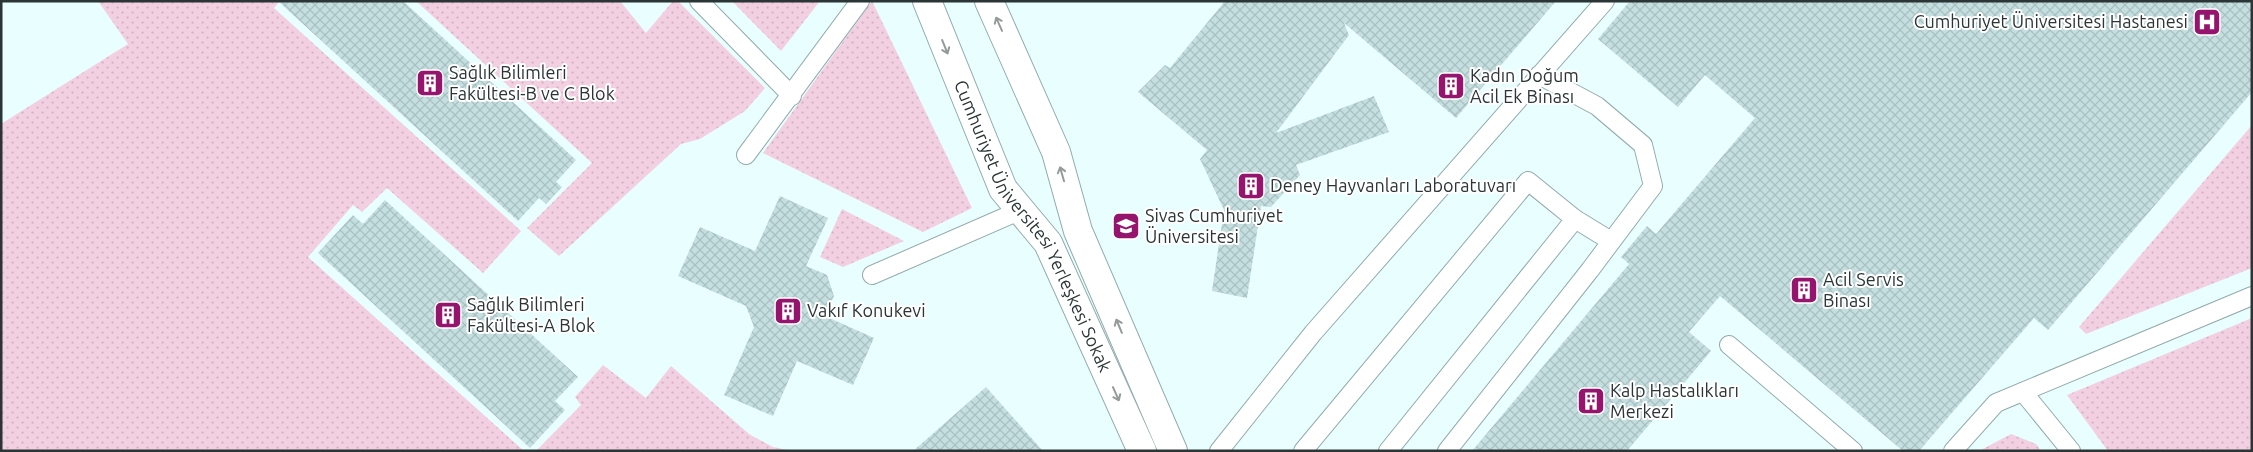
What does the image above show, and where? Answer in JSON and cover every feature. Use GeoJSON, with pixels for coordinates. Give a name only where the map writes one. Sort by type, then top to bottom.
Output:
{"type":"FeatureCollection","features":[{"type":"Feature","properties":{"kind":"street","name":"Cumhuriyet Üniversitesi Yerleşkesi Sokak"},"geometry":{"type":"LineString","coordinates":[[927,1],[1002,189],[1048,243],[1142,451]]}},
{"type":"Feature","properties":{"kind":"street","name":"Cumhuriyet Üniversitesi Yerleşkesi Sokak"},"geometry":{"type":"LineString","coordinates":[[989,1],[1056,152],[1078,231],[1173,451]]}},
{"type":"Feature","properties":{"kind":"lane"},"geometry":{"type":"LineString","coordinates":[[699,1],[792,96]]}},
{"type":"Feature","properties":{"kind":"lane"},"geometry":{"type":"LineString","coordinates":[[746,155],[792,96],[860,1]]}},
{"type":"Feature","properties":{"kind":"lane"},"geometry":{"type":"LineString","coordinates":[[1219,451],[1313,333],[1605,1]]}},
{"type":"Feature","properties":{"kind":"lane"},"geometry":{"type":"LineString","coordinates":[[1447,451],[1653,186],[1643,145],[1597,106],[1539,75]]}},
{"type":"Feature","properties":{"kind":"lane"},"geometry":{"type":"LineString","coordinates":[[1303,451],[1528,181],[1575,219],[1611,241]]}},
{"type":"Feature","properties":{"kind":"lane"},"geometry":{"type":"LineString","coordinates":[[872,275],[1019,211]]}},
{"type":"Feature","properties":{"kind":"lane"},"geometry":{"type":"LineString","coordinates":[[1388,451],[1575,219]]}},
{"type":"Feature","properties":{"kind":"lane"},"geometry":{"type":"LineString","coordinates":[[1957,448],[1996,403],[2252,296]]}},
{"type":"Feature","properties":{"kind":"lane"},"geometry":{"type":"LineString","coordinates":[[1729,345],[1853,451]]}},
{"type":"Feature","properties":{"kind":"lane"},"geometry":{"type":"LineString","coordinates":[[2023,392],[2071,451]]}},
{"type":"Feature","properties":{"kind":"shaded area"},"geometry":{"type":"Polygon","coordinates":[[[98,1],[280,1],[274,8],[521,231],[483,273],[387,188],[362,212],[353,205],[308,257],[524,451],[1,451],[1,124],[128,44],[98,1]]]}},
{"type":"Feature","properties":{"kind":"shaded area"},"geometry":{"type":"Polygon","coordinates":[[[416,1],[620,1],[646,33],[673,1],[678,1],[765,88],[745,111],[700,139],[681,144],[559,256],[527,228],[592,163],[416,1]]]}},
{"type":"Feature","properties":{"kind":"shaded area"},"geometry":{"type":"Polygon","coordinates":[[[732,1],[820,1],[781,51],[732,1]]]}},
{"type":"Feature","properties":{"kind":"shaded area"},"geometry":{"type":"Polygon","coordinates":[[[872,1],[972,208],[923,232],[763,153],[872,1]]]}},
{"type":"Feature","properties":{"kind":"shaded area"},"geometry":{"type":"Polygon","coordinates":[[[2252,125],[2252,268],[2086,334],[2079,327],[2252,125]]]}},
{"type":"Feature","properties":{"kind":"shaded area"},"geometry":{"type":"Polygon","coordinates":[[[842,209],[904,241],[843,267],[820,257],[842,209]]]}},
{"type":"Feature","properties":{"kind":"shaded area"},"geometry":{"type":"Polygon","coordinates":[[[2252,318],[2252,451],[2108,451],[2067,395],[2252,318]]]}},
{"type":"Feature","properties":{"kind":"shaded area"},"geometry":{"type":"Polygon","coordinates":[[[603,365],[646,398],[671,366],[749,434],[773,447],[792,451],[536,451],[581,405],[575,397],[603,365]]]}},
{"type":"Feature","properties":{"kind":"shaded area"},"geometry":{"type":"Polygon","coordinates":[[[2011,434],[2036,444],[2041,451],[1979,451],[2011,434]]]}},
{"type":"Feature","properties":{"kind":"building","name":"Sağlık Bilimleri Fakültesi-B ve C Blok"},"geometry":{"type":"Polygon","coordinates":[[[278,1],[403,1],[576,160],[556,182],[562,187],[546,204],[539,198],[518,221],[278,1]]]}},
{"type":"Feature","properties":{"kind":"building"},"geometry":{"type":"Polygon","coordinates":[[[1225,1],[1556,1],[1456,118],[1344,23],[1349,35],[1276,133],[1374,96],[1389,132],[1296,165],[1300,175],[1271,207],[1261,206],[1247,298],[1212,291],[1224,210],[1200,159],[1207,150],[1138,92],[1165,65],[1170,68],[1225,1]]]}},
{"type":"Feature","properties":{"kind":"building"},"geometry":{"type":"Polygon","coordinates":[[[1630,1],[2252,1],[2252,92],[2048,330],[2034,318],[1919,451],[1903,451],[1720,296],[1689,332],[1711,351],[1627,451],[1472,451],[1629,264],[1621,257],[1647,226],[1656,234],[1755,118],[1705,75],[1678,107],[1598,39],[1630,1]]]}},
{"type":"Feature","properties":{"kind":"building","name":"Vakıf Konukevi"},"geometry":{"type":"Polygon","coordinates":[[[780,196],[828,218],[806,266],[827,275],[834,296],[825,316],[874,338],[853,385],[797,361],[773,416],[724,395],[754,327],[746,306],[678,276],[700,227],[755,251],[780,196]]]}},
{"type":"Feature","properties":{"kind":"building","name":"Sağlık Bilimleri Fakültesi-A Blok"},"geometry":{"type":"Polygon","coordinates":[[[385,200],[578,377],[555,401],[565,410],[530,448],[318,253],[353,215],[363,224],[385,200]]]}},
{"type":"Feature","properties":{"kind":"building"},"geometry":{"type":"Polygon","coordinates":[[[986,387],[1043,451],[913,451],[986,387]]]}},
{"type":"Feature","properties":{"kind":"place","name":"Cumhuriyet Üniversitesi Hastanesi"},"geometry":{"type":"Point","coordinates":[2207,22]}},
{"type":"Feature","properties":{"kind":"place","name":"Sağlık Bilimleri Fakültesi-B ve C Blok"},"geometry":{"type":"Point","coordinates":[430,83]}},
{"type":"Feature","properties":{"kind":"place","name":"Kadın Doğum Acil Ek Binası"},"geometry":{"type":"Point","coordinates":[1451,86]}},
{"type":"Feature","properties":{"kind":"place","name":"Deney Hayvanları Laboratuvarı"},"geometry":{"type":"Point","coordinates":[1251,186]}},
{"type":"Feature","properties":{"kind":"place","name":"Sivas Cumhuriyet Üniversitesi"},"geometry":{"type":"Point","coordinates":[1126,226]}},
{"type":"Feature","properties":{"kind":"place","name":"Acil Servis Binası"},"geometry":{"type":"Point","coordinates":[1804,290]}},
{"type":"Feature","properties":{"kind":"place","name":"Vakıf Konukevi"},"geometry":{"type":"Point","coordinates":[788,311]}},
{"type":"Feature","properties":{"kind":"place","name":"Sağlık Bilimleri Fakültesi-A Blok"},"geometry":{"type":"Point","coordinates":[448,315]}},
{"type":"Feature","properties":{"kind":"place","name":"Kalp Hastalıkları Merkezi"},"geometry":{"type":"Point","coordinates":[1591,401]}}]}
